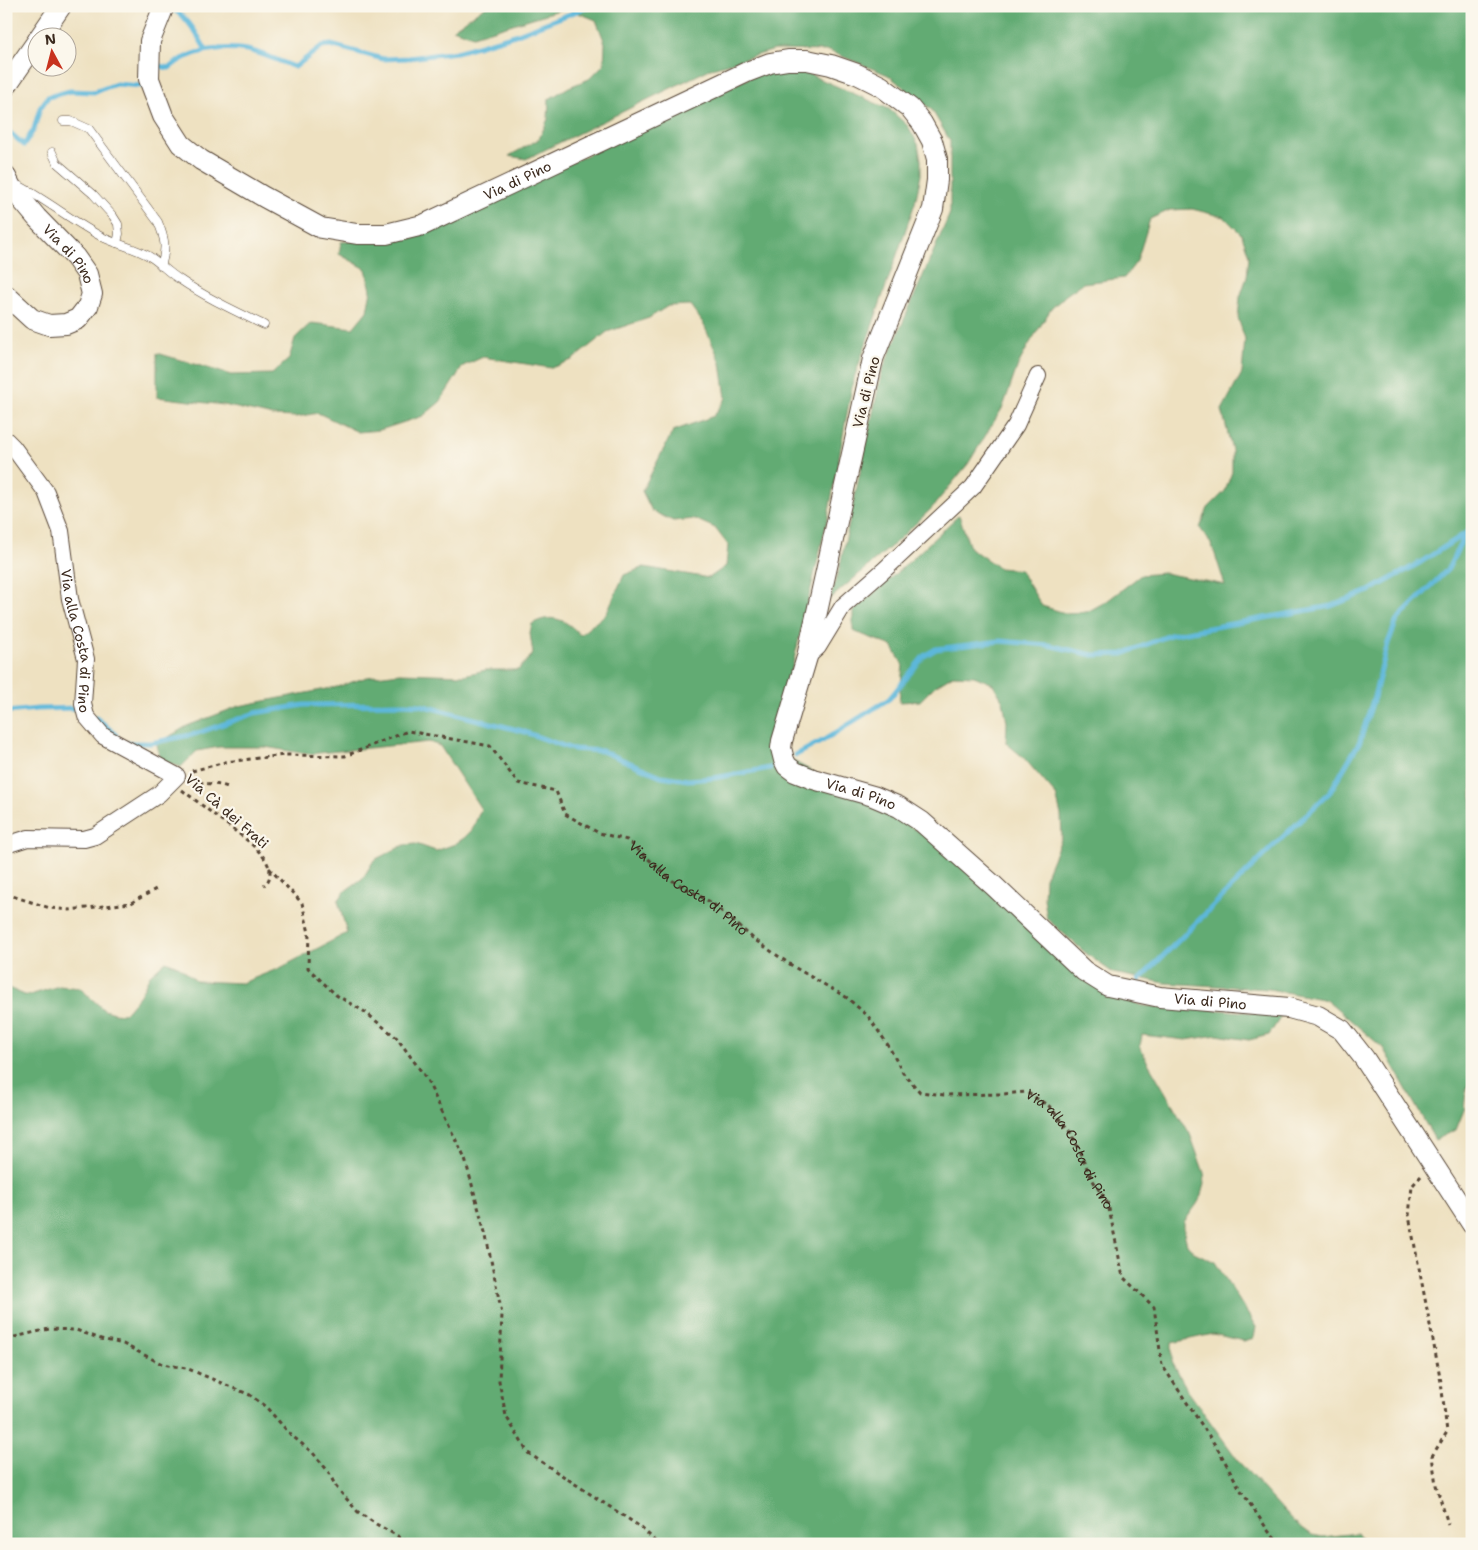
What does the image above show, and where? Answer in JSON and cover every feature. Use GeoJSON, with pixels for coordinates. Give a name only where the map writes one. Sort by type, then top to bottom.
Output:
{"type":"FeatureCollection","features":[{"type":"Feature","properties":{"kind":"street"},"geometry":{"type":"LineString","coordinates":[[46,28],[61,6]]}},
{"type":"Feature","properties":{"kind":"street","name":"Via di Pino"},"geometry":{"type":"LineString","coordinates":[[164,6],[150,41],[149,79],[163,116],[181,144],[201,160],[321,228],[357,234],[386,234],[424,225],[747,72],[770,63],[788,60],[807,60],[832,65],[857,74],[881,86],[910,108],[922,123],[932,141],[937,159],[938,180],[933,209],[873,359],[807,657],[782,741],[782,755],[787,766],[795,772],[813,779],[873,796],[900,807],[922,822],[993,885],[1084,971],[1108,986],[1160,997],[1289,1008],[1318,1016],[1342,1030],[1364,1058],[1472,1224]]}},
{"type":"Feature","properties":{"kind":"street"},"geometry":{"type":"LineString","coordinates":[[6,86],[28,54]]}},
{"type":"Feature","properties":{"kind":"street","name":"Via di Pino"},"geometry":{"type":"LineString","coordinates":[[6,295],[32,319],[49,325],[66,324],[78,319],[88,306],[92,294],[87,274],[75,257],[36,218],[9,182]]}},
{"type":"Feature","properties":{"kind":"street"},"geometry":{"type":"LineString","coordinates":[[807,657],[818,647],[843,606],[973,487],[1016,425],[1038,376]]}},
{"type":"Feature","properties":{"kind":"street","name":"Via alla Costa di Pino"},"geometry":{"type":"LineString","coordinates":[[6,440],[46,492],[61,531],[70,598],[86,660],[83,704],[86,716],[103,736],[177,776]]}},
{"type":"Feature","properties":{"kind":"street"},"geometry":{"type":"LineString","coordinates":[[6,845],[28,838],[84,839],[95,836],[159,794],[177,776]]}},
{"type":"Feature","properties":{"kind":"lane"},"geometry":{"type":"LineString","coordinates":[[63,121],[71,121],[89,129],[158,222],[165,245],[161,266]]}},
{"type":"Feature","properties":{"kind":"lane"},"geometry":{"type":"LineString","coordinates":[[52,152],[57,163],[93,194],[113,216],[118,224],[119,234],[117,243]]}},
{"type":"Feature","properties":{"kind":"lane"},"geometry":{"type":"LineString","coordinates":[[9,182],[44,199],[109,241],[151,257],[205,296],[264,325]]}},
{"type":"Feature","properties":{"kind":"path","name":"Via alla Costa di Pino"},"geometry":{"type":"LineString","coordinates":[[177,776],[225,762],[286,755],[345,756],[408,731],[490,746],[518,783],[556,791],[565,814],[599,833],[628,840],[673,881],[712,903],[755,940],[794,968],[846,997],[868,1016],[888,1045],[902,1073],[920,1092],[944,1095],[1026,1092],[1049,1106],[1071,1132],[1092,1179],[1108,1204],[1123,1277],[1154,1306],[1162,1365],[1219,1451],[1240,1489],[1269,1532],[1280,1544]]}},
{"type":"Feature","properties":{"kind":"path","name":"Via Cà dei Frati"},"geometry":{"type":"LineString","coordinates":[[230,788],[221,784],[197,782],[187,776],[177,776],[175,782],[176,785],[244,838],[262,855],[269,868],[270,875],[269,882],[264,885]]}},
{"type":"Feature","properties":{"kind":"path"},"geometry":{"type":"LineString","coordinates":[[269,868],[302,903],[309,933],[308,968],[336,996],[366,1012],[397,1038],[426,1078],[465,1159],[486,1236],[502,1314],[499,1381],[506,1416],[528,1453],[639,1526],[659,1544]]}},
{"type":"Feature","properties":{"kind":"path"},"geometry":{"type":"LineString","coordinates":[[6,894],[50,908],[69,910],[130,903],[156,889]]}},
{"type":"Feature","properties":{"kind":"path"},"geometry":{"type":"LineString","coordinates":[[1432,1164],[1412,1186],[1409,1216],[1442,1382],[1447,1432],[1432,1456],[1436,1485],[1448,1524]]}},
{"type":"Feature","properties":{"kind":"path"},"geometry":{"type":"LineString","coordinates":[[6,1339],[49,1330],[76,1330],[100,1339],[123,1344],[162,1364],[186,1368],[250,1396],[266,1407],[291,1435],[313,1453],[328,1470],[336,1487],[358,1512],[412,1544]]}},
{"type":"Feature","properties":{"kind":"green space"},"geometry":{"type":"Polygon","coordinates":[[[486,6],[1472,6],[1472,1077],[1466,1089],[1464,1110],[1456,1130],[1435,1140],[1383,1048],[1327,1000],[1269,989],[1165,983],[1113,973],[1088,955],[1047,919],[1044,898],[1045,878],[1062,837],[1061,815],[1056,795],[1023,757],[1006,743],[1007,722],[1003,701],[993,684],[974,676],[953,675],[935,686],[920,701],[899,702],[903,665],[892,646],[853,631],[853,611],[959,515],[970,548],[999,568],[1020,570],[1042,606],[1065,613],[1087,612],[1107,601],[1141,575],[1164,573],[1225,585],[1212,545],[1200,528],[1208,508],[1225,491],[1232,472],[1232,450],[1222,410],[1242,373],[1245,339],[1238,318],[1240,297],[1247,277],[1249,256],[1242,235],[1224,217],[1192,209],[1170,210],[1150,219],[1137,261],[1124,278],[1083,283],[1051,309],[1018,365],[1003,407],[968,464],[931,509],[894,544],[830,599],[839,570],[882,371],[950,213],[950,141],[932,110],[888,75],[829,51],[775,50],[712,68],[526,159],[509,156],[539,139],[548,119],[549,99],[569,87],[589,79],[604,64],[605,43],[596,20],[566,8],[473,36],[453,29],[486,6]]]}},
{"type":"Feature","properties":{"kind":"green space"},"geometry":{"type":"Polygon","coordinates":[[[777,71],[804,72],[889,109],[908,126],[918,144],[921,175],[915,203],[853,381],[828,517],[774,750],[922,833],[1118,998],[1144,1006],[1282,1015],[1269,1035],[1249,1040],[1217,1035],[1186,1040],[1142,1035],[1140,1046],[1144,1056],[1190,1134],[1204,1173],[1205,1184],[1202,1195],[1184,1222],[1187,1244],[1194,1252],[1215,1262],[1256,1327],[1254,1338],[1244,1341],[1213,1334],[1172,1343],[1172,1362],[1188,1391],[1240,1463],[1293,1521],[1312,1535],[1323,1537],[1357,1533],[1365,1544],[6,1544],[6,987],[27,996],[59,986],[80,988],[104,1010],[124,1014],[140,995],[150,975],[166,961],[180,967],[196,981],[242,983],[280,968],[347,933],[338,901],[345,891],[363,878],[374,860],[404,845],[416,844],[436,851],[455,844],[472,830],[481,809],[440,746],[429,742],[308,754],[265,747],[219,747],[197,751],[181,767],[160,760],[157,744],[187,726],[239,706],[337,687],[367,677],[400,673],[464,675],[486,670],[518,670],[533,654],[530,633],[532,624],[546,619],[558,619],[575,629],[580,635],[606,614],[624,575],[644,567],[709,578],[726,566],[728,545],[715,528],[695,519],[673,521],[652,511],[642,491],[673,431],[714,416],[726,398],[721,363],[703,323],[690,305],[668,306],[649,318],[607,332],[572,360],[551,368],[483,357],[463,366],[440,402],[423,416],[380,430],[358,432],[318,413],[296,417],[273,416],[224,405],[157,397],[157,353],[231,375],[272,374],[289,359],[295,338],[311,323],[353,328],[367,311],[371,290],[366,269],[339,254],[341,242],[413,238],[753,76],[777,71]]]}},
{"type":"Feature","properties":{"kind":"waterway"},"geometry":{"type":"LineString","coordinates":[[160,66],[169,68],[186,57],[216,49],[253,51],[295,67],[322,46],[331,45],[383,59],[457,52],[515,35],[590,6]]}},
{"type":"Feature","properties":{"kind":"waterway"},"geometry":{"type":"LineString","coordinates":[[169,8],[186,20],[206,50]]}},
{"type":"Feature","properties":{"kind":"waterway"},"geometry":{"type":"LineString","coordinates":[[6,129],[24,145],[34,129],[40,108],[48,97],[70,91],[94,92],[116,84],[141,86]]}},
{"type":"Feature","properties":{"kind":"waterway"},"geometry":{"type":"LineString","coordinates":[[796,755],[824,740],[889,699],[924,656],[936,649],[1000,641],[1048,645],[1093,655],[1123,654],[1170,635],[1331,606],[1369,591],[1421,562],[1472,529]]}},
{"type":"Feature","properties":{"kind":"waterway"},"geometry":{"type":"LineString","coordinates":[[1139,980],[1330,792],[1360,741],[1388,643],[1397,620],[1448,569],[1465,534]]}},
{"type":"Feature","properties":{"kind":"waterway"},"geometry":{"type":"LineString","coordinates":[[126,743],[151,743],[195,734],[255,713],[304,705],[405,704],[420,705],[522,731],[572,749],[602,751],[661,776],[688,780],[714,778],[770,768]]}},
{"type":"Feature","properties":{"kind":"waterway"},"geometry":{"type":"LineString","coordinates":[[6,712],[81,708]]}},
{"type":"Feature","properties":{"kind":"waterway"},"geometry":{"type":"LineString","coordinates":[[96,718],[116,735]]}}]}
